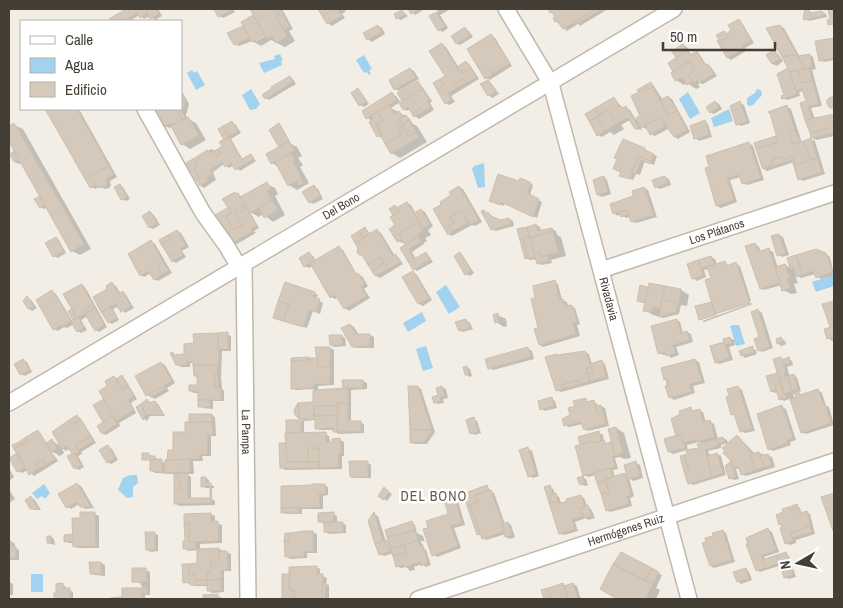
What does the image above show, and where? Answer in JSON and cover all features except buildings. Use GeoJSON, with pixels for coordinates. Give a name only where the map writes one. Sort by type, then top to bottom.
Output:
{"type":"FeatureCollection","features":[{"type":"Feature","properties":{"kind":"street","name":"Rivadavia"},"geometry":{"type":"LineString","coordinates":[[506,9],[550,82],[689,599]]}},
{"type":"Feature","properties":{"kind":"street","name":"Del Bono"},"geometry":{"type":"LineString","coordinates":[[9,403],[674,9]]}},
{"type":"Feature","properties":{"kind":"street"},"geometry":{"type":"LineString","coordinates":[[146,110],[203,213],[241,265]]}},
{"type":"Feature","properties":{"kind":"street","name":"Los Plátanos"},"geometry":{"type":"LineString","coordinates":[[601,270],[834,193]]}},
{"type":"Feature","properties":{"kind":"street","name":"La Pampa"},"geometry":{"type":"LineString","coordinates":[[241,265],[248,599]]}},
{"type":"Feature","properties":{"kind":"street","name":"Hermógenes Ruiz"},"geometry":{"type":"LineString","coordinates":[[418,599],[834,461]]}},
{"type":"Feature","properties":{"kind":"water"},"geometry":{"type":"Polygon","coordinates":[[[280,54],[283,60],[281,61],[282,65],[264,73],[259,63],[275,59],[274,56],[280,54]]]}},
{"type":"Feature","properties":{"kind":"water"},"geometry":{"type":"Polygon","coordinates":[[[364,55],[372,69],[369,70],[371,74],[369,75],[367,72],[364,73],[356,60],[364,55]]]}},
{"type":"Feature","properties":{"kind":"water"},"geometry":{"type":"Polygon","coordinates":[[[192,70],[194,73],[197,71],[205,85],[196,90],[187,73],[192,70]]]}},
{"type":"Feature","properties":{"kind":"water"},"geometry":{"type":"Polygon","coordinates":[[[251,89],[260,104],[256,109],[250,110],[242,95],[251,89]]]}},
{"type":"Feature","properties":{"kind":"water"},"geometry":{"type":"Polygon","coordinates":[[[757,89],[761,90],[762,95],[753,105],[749,106],[747,98],[755,93],[757,89]]]}},
{"type":"Feature","properties":{"kind":"water"},"geometry":{"type":"Polygon","coordinates":[[[688,92],[700,113],[690,119],[679,99],[688,92]]]}},
{"type":"Feature","properties":{"kind":"water"},"geometry":{"type":"Polygon","coordinates":[[[729,109],[733,121],[714,127],[711,118],[729,109]]]}},
{"type":"Feature","properties":{"kind":"water"},"geometry":{"type":"Polygon","coordinates":[[[484,163],[485,187],[478,188],[472,169],[474,166],[484,163]]]}},
{"type":"Feature","properties":{"kind":"water"},"geometry":{"type":"Polygon","coordinates":[[[834,275],[834,286],[816,292],[812,282],[834,275]]]}},
{"type":"Feature","properties":{"kind":"water"},"geometry":{"type":"Polygon","coordinates":[[[446,285],[460,307],[449,314],[436,292],[446,285]]]}},
{"type":"Feature","properties":{"kind":"water"},"geometry":{"type":"Polygon","coordinates":[[[422,312],[426,321],[408,332],[403,323],[422,312]]]}},
{"type":"Feature","properties":{"kind":"water"},"geometry":{"type":"Polygon","coordinates":[[[739,325],[745,344],[736,346],[730,326],[739,325]]]}},
{"type":"Feature","properties":{"kind":"water"},"geometry":{"type":"Polygon","coordinates":[[[426,346],[433,368],[423,371],[416,349],[426,346]]]}},
{"type":"Feature","properties":{"kind":"water"},"geometry":{"type":"Polygon","coordinates":[[[137,475],[138,483],[133,487],[133,497],[127,498],[118,490],[123,478],[137,475]]]}},
{"type":"Feature","properties":{"kind":"water"},"geometry":{"type":"Polygon","coordinates":[[[44,484],[50,493],[45,499],[42,496],[37,499],[32,493],[44,484]]]}},
{"type":"Feature","properties":{"kind":"water"},"geometry":{"type":"Polygon","coordinates":[[[31,574],[43,574],[43,592],[31,592],[31,574]]]}},
{"type":"Feature","properties":{"kind":"district","name":"DEL BONO"},"geometry":{"type":"Point","coordinates":[434,496]}}]}
